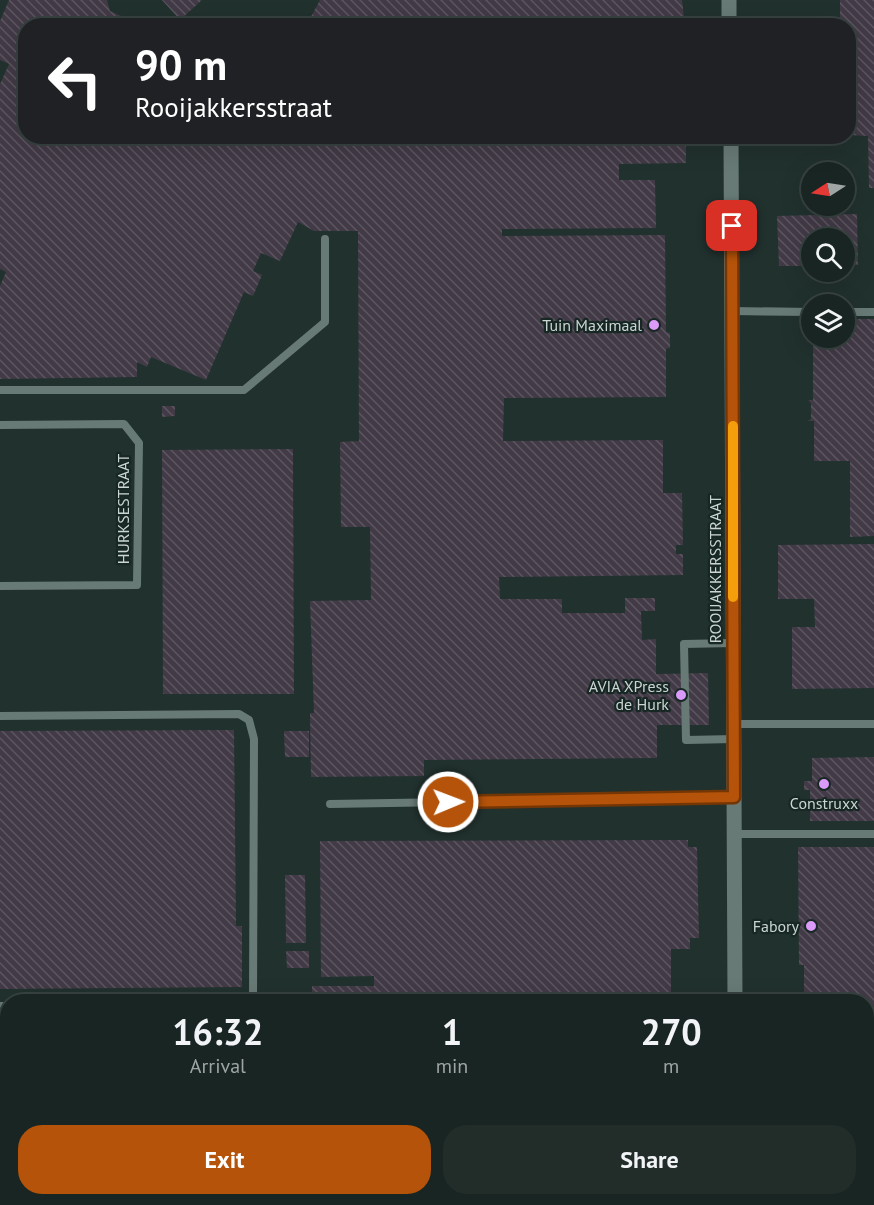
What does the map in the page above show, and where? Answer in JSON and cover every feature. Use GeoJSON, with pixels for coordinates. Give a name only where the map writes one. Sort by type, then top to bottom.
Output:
{"type":"FeatureCollection","features":[{"type":"Feature","properties":{"kind":"street"},"geometry":{"type":"LineString","coordinates":[[729,0],[729,18]]}},
{"type":"Feature","properties":{"kind":"street","name":"ROOIJAKKERSSTRAAT"},"geometry":{"type":"LineString","coordinates":[[731,144],[735,994]]}},
{"type":"Feature","properties":{"kind":"lane"},"geometry":{"type":"LineString","coordinates":[[0,390],[244,390],[325,322],[325,239]]}},
{"type":"Feature","properties":{"kind":"lane"},"geometry":{"type":"LineString","coordinates":[[732,311],[801,312]]}},
{"type":"Feature","properties":{"kind":"lane"},"geometry":{"type":"LineString","coordinates":[[855,312],[874,312]]}},
{"type":"Feature","properties":{"kind":"lane","name":"HURKSESTRAAT"},"geometry":{"type":"LineString","coordinates":[[0,425],[124,424],[138,443],[138,455],[137,585],[0,586]]}},
{"type":"Feature","properties":{"kind":"lane"},"geometry":{"type":"LineString","coordinates":[[733,643],[684,644],[686,740],[734,732],[874,724]]}},
{"type":"Feature","properties":{"kind":"lane"},"geometry":{"type":"LineString","coordinates":[[0,716],[239,714],[249,720],[254,739],[253,994]]}},
{"type":"Feature","properties":{"kind":"lane"},"geometry":{"type":"LineString","coordinates":[[330,804],[734,797]]}},
{"type":"Feature","properties":{"kind":"lane"},"geometry":{"type":"LineString","coordinates":[[734,834],[874,834]]}},
{"type":"Feature","properties":{"kind":"building"},"geometry":{"type":"Polygon","coordinates":[[[9,0],[107,0],[110,11],[125,18],[18,18],[18,144],[686,144],[686,163],[619,164],[619,180],[655,180],[656,228],[502,229],[502,236],[665,235],[666,332],[670,333],[670,348],[666,349],[666,397],[504,398],[503,441],[663,440],[663,493],[682,493],[683,545],[676,545],[676,554],[683,554],[683,575],[499,577],[500,599],[562,599],[562,613],[625,613],[625,598],[655,598],[655,611],[641,611],[642,640],[656,639],[656,674],[708,673],[709,725],[657,725],[657,758],[424,760],[424,776],[311,777],[310,713],[314,713],[310,601],[371,600],[370,527],[341,527],[340,442],[359,441],[358,231],[314,231],[298,222],[280,261],[261,253],[253,271],[262,275],[253,296],[244,292],[206,380],[151,357],[147,367],[137,362],[137,377],[0,379],[0,286],[6,272],[0,269],[0,84],[9,64],[0,60],[0,21],[9,0]]]}},
{"type":"Feature","properties":{"kind":"building"},"geometry":{"type":"Polygon","coordinates":[[[162,0],[202,0],[182,18],[178,18],[162,0]]]}},
{"type":"Feature","properties":{"kind":"building"},"geometry":{"type":"Polygon","coordinates":[[[320,0],[682,0],[684,18],[310,18],[320,0]]]}},
{"type":"Feature","properties":{"kind":"building"},"geometry":{"type":"Polygon","coordinates":[[[840,0],[874,0],[874,188],[869,188],[868,136],[856,135],[856,18],[840,18],[840,0]]]}},
{"type":"Feature","properties":{"kind":"building"},"geometry":{"type":"Polygon","coordinates":[[[857,214],[858,265],[855,265],[855,228],[801,228],[801,266],[779,266],[777,216],[855,216],[857,214]]]}},
{"type":"Feature","properties":{"kind":"building"},"geometry":{"type":"Polygon","coordinates":[[[856,319],[874,319],[874,536],[850,537],[850,461],[814,461],[814,421],[808,421],[811,419],[811,403],[808,400],[813,400],[813,348],[855,348],[856,319]]]}},
{"type":"Feature","properties":{"kind":"building"},"geometry":{"type":"Polygon","coordinates":[[[162,406],[175,406],[175,416],[162,417],[162,406]]]}},
{"type":"Feature","properties":{"kind":"building"},"geometry":{"type":"Polygon","coordinates":[[[293,449],[294,694],[163,694],[162,450],[293,449]]]}},
{"type":"Feature","properties":{"kind":"building"},"geometry":{"type":"Polygon","coordinates":[[[874,544],[874,688],[792,689],[792,627],[815,627],[814,599],[778,599],[778,545],[874,544]]]}},
{"type":"Feature","properties":{"kind":"building"},"geometry":{"type":"Polygon","coordinates":[[[234,730],[236,926],[242,926],[242,987],[0,989],[0,731],[234,730]]]}},
{"type":"Feature","properties":{"kind":"building"},"geometry":{"type":"Polygon","coordinates":[[[284,731],[309,731],[309,757],[285,757],[284,731]]]}},
{"type":"Feature","properties":{"kind":"building"},"geometry":{"type":"Polygon","coordinates":[[[874,757],[874,821],[810,821],[810,790],[804,790],[804,781],[812,781],[812,758],[874,757]]]}},
{"type":"Feature","properties":{"kind":"building"},"geometry":{"type":"Polygon","coordinates":[[[688,840],[688,847],[697,847],[699,938],[690,938],[690,949],[671,949],[671,994],[312,994],[312,986],[374,986],[374,976],[321,977],[320,841],[688,840]]]}},
{"type":"Feature","properties":{"kind":"building"},"geometry":{"type":"Polygon","coordinates":[[[798,847],[874,847],[874,994],[804,994],[804,965],[799,965],[798,847]]]}},
{"type":"Feature","properties":{"kind":"building"},"geometry":{"type":"Polygon","coordinates":[[[285,875],[305,875],[306,943],[286,943],[285,875]]]}},
{"type":"Feature","properties":{"kind":"building"},"geometry":{"type":"Polygon","coordinates":[[[286,951],[309,951],[309,968],[287,968],[286,951]]]}},
{"type":"Feature","properties":{"kind":"slow traffic"},"geometry":{"type":"LineString","coordinates":[[733,426],[733,597]]}},
{"type":"Feature","properties":{"kind":"place","name":"Tuin Maximaal"},"geometry":{"type":"Point","coordinates":[654,325]}},
{"type":"Feature","properties":{"kind":"place","name":"AVIA XPress de Hurk"},"geometry":{"type":"Point","coordinates":[681,695]}},
{"type":"Feature","properties":{"kind":"place","name":"Construxx"},"geometry":{"type":"Point","coordinates":[824,784]}},
{"type":"Feature","properties":{"kind":"place","name":"Fabory"},"geometry":{"type":"Point","coordinates":[811,926]}},
{"type":"Feature","properties":{"kind":"route"},"geometry":{"type":"LineString","coordinates":[[448,802],[734,797],[732,226]]}}]}
